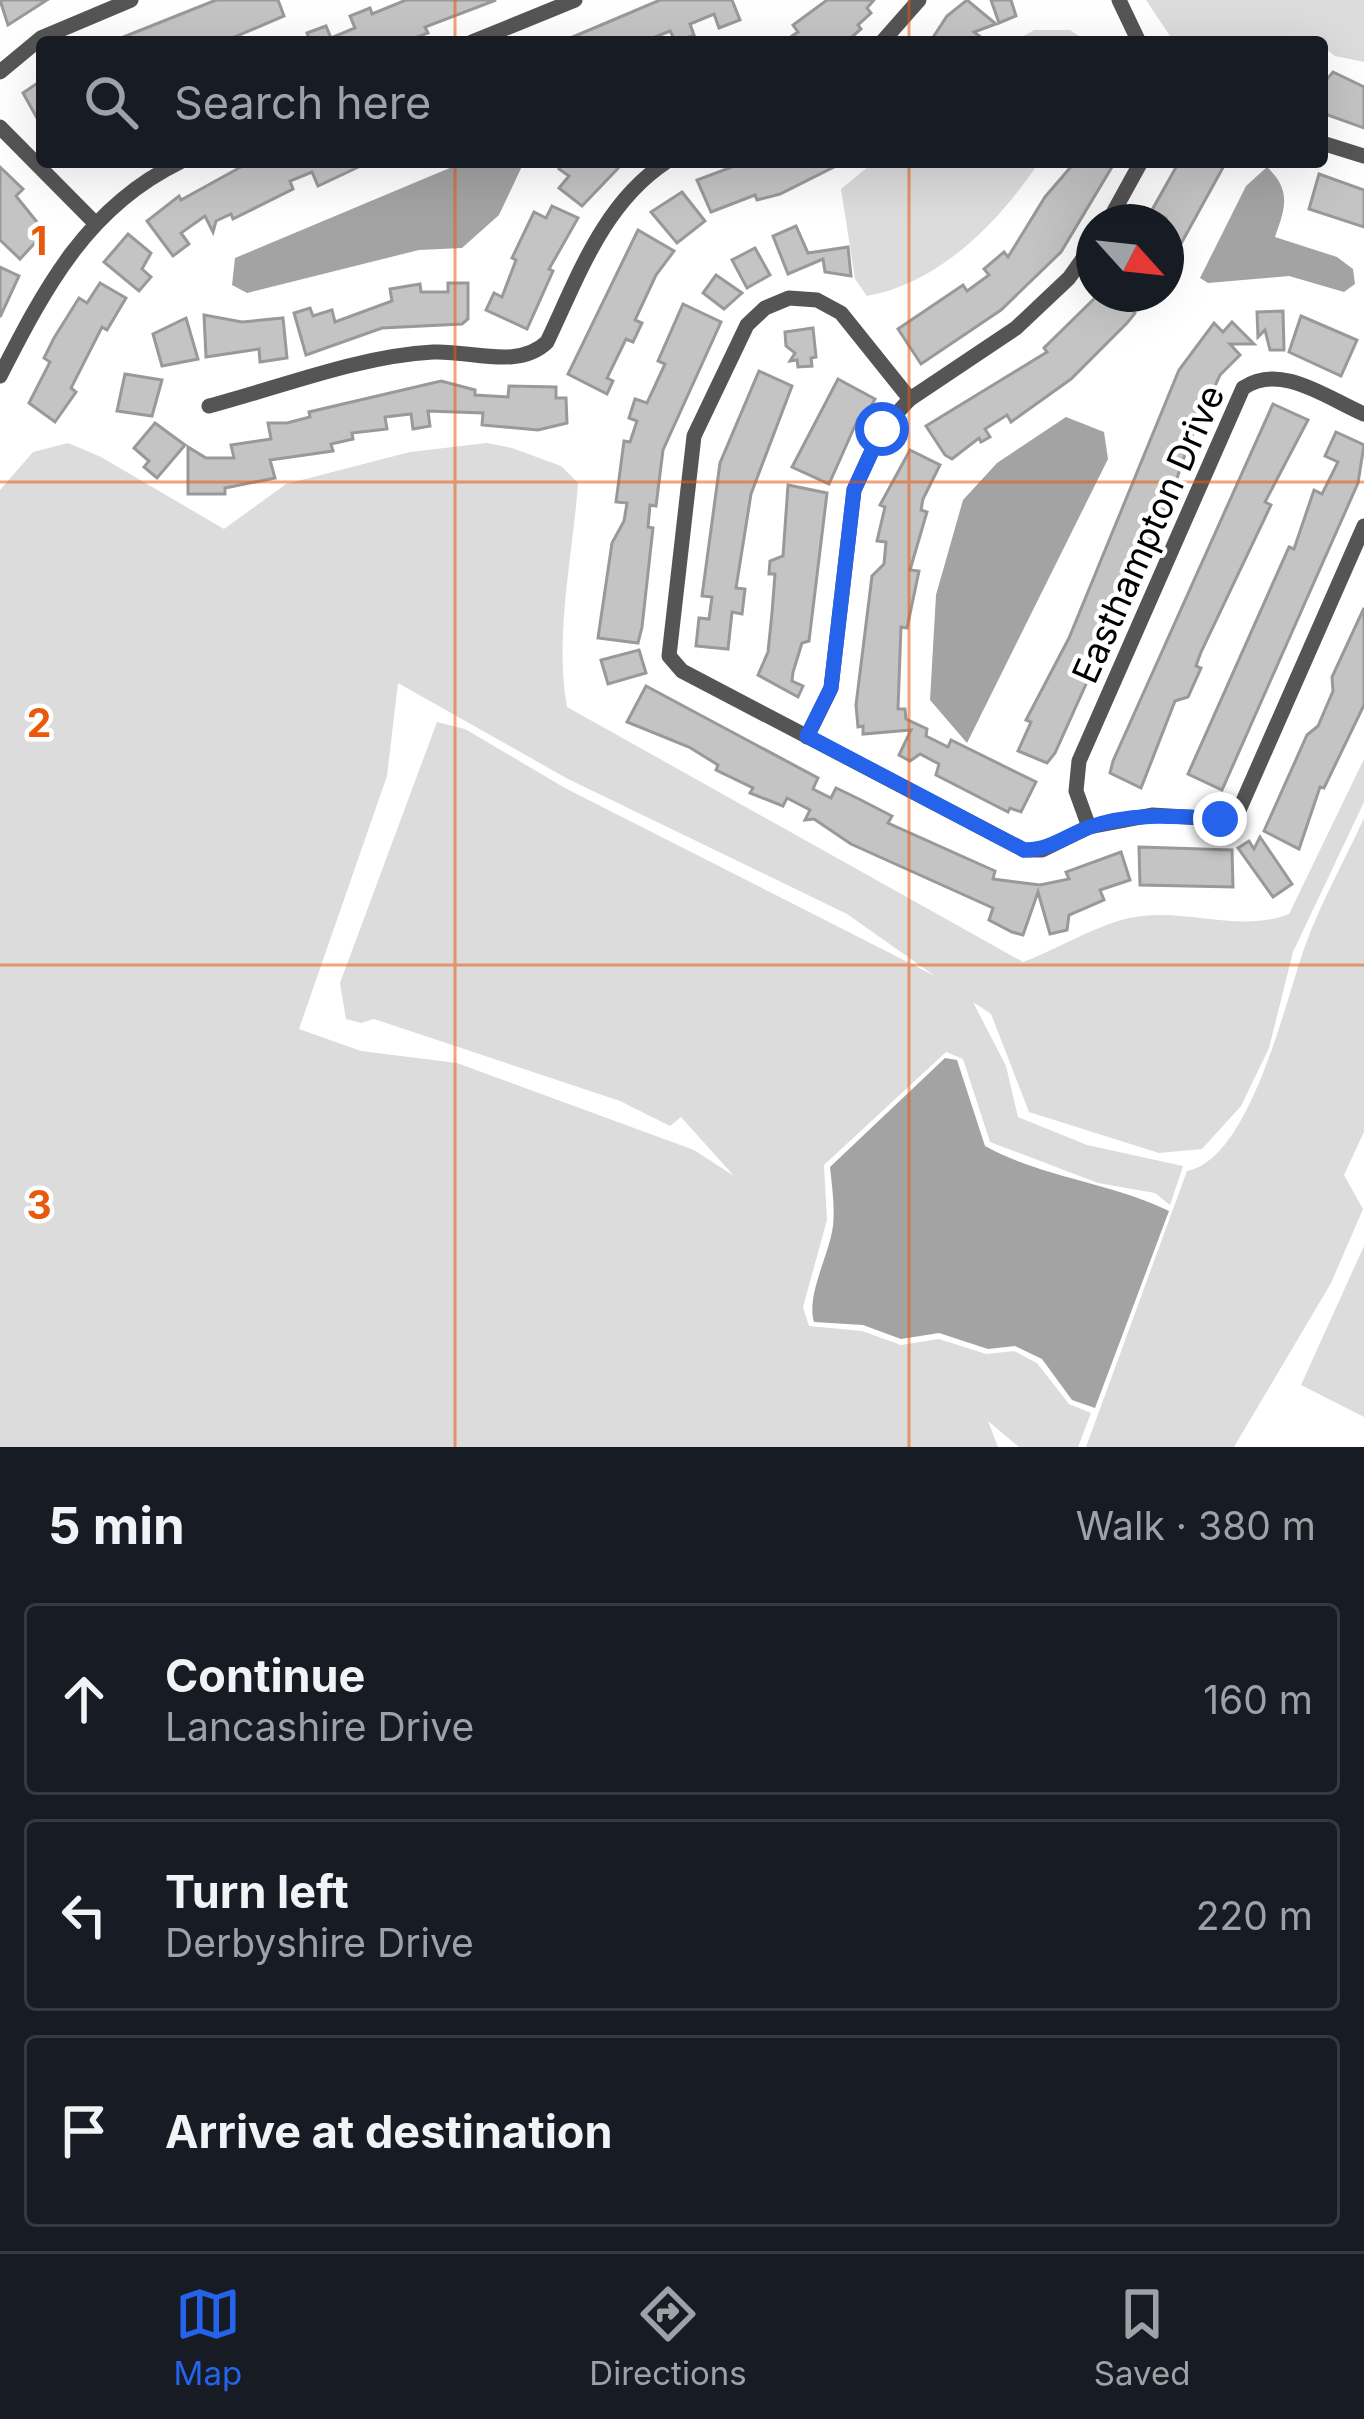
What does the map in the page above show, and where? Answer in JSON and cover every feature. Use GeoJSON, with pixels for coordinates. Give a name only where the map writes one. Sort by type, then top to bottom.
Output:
{"type":"FeatureCollection","features":[{"type":"Feature","properties":{"kind":"street"},"geometry":{"type":"LineString","coordinates":[[46,36],[131,0]]}},
{"type":"Feature","properties":{"kind":"street"},"geometry":{"type":"LineString","coordinates":[[487,36],[575,0]]}},
{"type":"Feature","properties":{"kind":"street"},"geometry":{"type":"LineString","coordinates":[[887,36],[919,0]]}},
{"type":"Feature","properties":{"kind":"street"},"geometry":{"type":"LineString","coordinates":[[1119,0],[1136,36]]}},
{"type":"Feature","properties":{"kind":"street"},"geometry":{"type":"LineString","coordinates":[[0,72],[36,42]]}},
{"type":"Feature","properties":{"kind":"street"},"geometry":{"type":"LineString","coordinates":[[0,127],[36,163]]}},
{"type":"Feature","properties":{"kind":"street"},"geometry":{"type":"LineString","coordinates":[[1328,145],[1364,156]]}},
{"type":"Feature","properties":{"kind":"street"},"geometry":{"type":"LineString","coordinates":[[41,168],[94,222]]}},
{"type":"Feature","properties":{"kind":"street"},"geometry":{"type":"LineString","coordinates":[[0,376],[49,282],[94,222],[170,168]]}},
{"type":"Feature","properties":{"kind":"street"},"geometry":{"type":"LineString","coordinates":[[209,406],[413,353],[465,350],[519,358],[535,353],[547,342],[604,222],[641,179],[657,168]]}},
{"type":"Feature","properties":{"kind":"street"},"geometry":{"type":"LineString","coordinates":[[1118,204],[1138,168]]}},
{"type":"Feature","properties":{"kind":"street"},"geometry":{"type":"LineString","coordinates":[[807,736],[831,688],[854,490],[882,429],[910,399],[1016,328],[1076,268]]}},
{"type":"Feature","properties":{"kind":"street"},"geometry":{"type":"LineString","coordinates":[[910,399],[841,313],[818,300],[789,298],[765,308],[747,326],[694,436],[670,656],[682,671],[1024,850],[1042,850],[1089,827],[1152,814],[1220,819],[1240,808],[1364,526]]}},
{"type":"Feature","properties":{"kind":"street","name":"Easthampton Drive"},"geometry":{"type":"LineString","coordinates":[[1089,827],[1076,791],[1079,761],[1244,388],[1259,377],[1279,377],[1364,414]]}},
{"type":"Feature","properties":{"kind":"shaded area"},"geometry":{"type":"Polygon","coordinates":[[[1146,0],[1364,0],[1364,62],[1335,56],[1328,51],[1328,36],[1170,36],[1146,0]]]}},
{"type":"Feature","properties":{"kind":"shaded area"},"geometry":{"type":"Polygon","coordinates":[[[1034,30],[1070,30],[1078,36],[1024,36],[1034,30]]]}},
{"type":"Feature","properties":{"kind":"shaded area"},"geometry":{"type":"Polygon","coordinates":[[[450,168],[521,168],[499,215],[462,248],[419,250],[247,293],[232,285],[235,258],[450,168]]]}},
{"type":"Feature","properties":{"kind":"shaded area"},"geometry":{"type":"Polygon","coordinates":[[[867,168],[1034,168],[986,227],[943,264],[894,289],[867,296],[855,279],[841,189],[867,168]]]}},
{"type":"Feature","properties":{"kind":"shaded area"},"geometry":{"type":"Polygon","coordinates":[[[1268,168],[1284,200],[1275,237],[1337,257],[1353,269],[1355,284],[1344,292],[1289,276],[1208,283],[1200,278],[1246,186],[1268,168]]]}},
{"type":"Feature","properties":{"kind":"shaded area"},"geometry":{"type":"Polygon","coordinates":[[[1066,417],[1104,432],[1108,459],[967,743],[930,700],[936,595],[963,500],[997,463],[1066,417]]]}},
{"type":"Feature","properties":{"kind":"shaded area"},"geometry":{"type":"Polygon","coordinates":[[[68,443],[101,457],[224,529],[286,484],[410,452],[487,443],[561,466],[578,483],[563,624],[567,707],[1023,962],[1129,918],[1169,915],[1251,921],[1289,914],[1364,759],[1364,802],[1293,952],[1269,1048],[1241,1106],[1202,1149],[1159,1153],[1029,1112],[991,1014],[973,1002],[1006,1066],[1018,1117],[1087,1145],[1183,1166],[1170,1205],[1155,1193],[1098,1183],[990,1142],[963,1059],[946,1052],[824,1165],[827,1220],[803,1307],[809,1326],[862,1331],[901,1345],[939,1339],[986,1354],[1014,1351],[1037,1363],[1069,1404],[1091,1413],[1078,1447],[1019,1447],[988,1421],[998,1447],[0,1447],[0,490],[33,452],[68,443]],[[398,683],[387,776],[299,1029],[361,1051],[457,1063],[694,1150],[734,1176],[681,1117],[670,1126],[620,1101],[374,1019],[361,1023],[346,1019],[340,983],[437,722],[465,729],[565,788],[935,976],[847,914],[568,779],[398,683]]]}},
{"type":"Feature","properties":{"kind":"shaded area"},"geometry":{"type":"Polygon","coordinates":[[[1364,818],[1364,1132],[1344,1175],[1363,1209],[1331,1283],[1234,1447],[1086,1447],[1187,1171],[1210,1160],[1247,1108],[1311,930],[1364,818]]]}},
{"type":"Feature","properties":{"kind":"shaded area"},"geometry":{"type":"Polygon","coordinates":[[[945,1058],[957,1060],[985,1146],[1030,1166],[1169,1211],[1095,1408],[1072,1400],[1042,1359],[1015,1346],[988,1349],[939,1333],[901,1339],[863,1325],[814,1322],[813,1300],[833,1226],[830,1167],[945,1058]]]}},
{"type":"Feature","properties":{"kind":"shaded area"},"geometry":{"type":"Polygon","coordinates":[[[1364,1246],[1364,1417],[1301,1385],[1364,1246]]]}},
{"type":"Feature","properties":{"kind":"building"},"geometry":{"type":"Polygon","coordinates":[[[0,0],[47,0],[8,25],[0,0]]]}},
{"type":"Feature","properties":{"kind":"building"},"geometry":{"type":"Polygon","coordinates":[[[216,0],[278,0],[284,16],[237,36],[126,36],[216,0]]]}},
{"type":"Feature","properties":{"kind":"building"},"geometry":{"type":"Polygon","coordinates":[[[406,0],[496,0],[425,27],[428,33],[420,36],[336,36],[355,28],[350,16],[370,8],[372,14],[406,0]]]}},
{"type":"Feature","properties":{"kind":"building"},"geometry":{"type":"Polygon","coordinates":[[[660,0],[732,0],[740,20],[719,28],[714,14],[690,24],[691,36],[673,36],[670,31],[658,36],[575,36],[660,0]]]}},
{"type":"Feature","properties":{"kind":"building"},"geometry":{"type":"Polygon","coordinates":[[[827,0],[874,0],[867,8],[871,13],[853,36],[792,36],[798,32],[793,25],[827,0]]]}},
{"type":"Feature","properties":{"kind":"building"},"geometry":{"type":"Polygon","coordinates":[[[967,0],[996,24],[974,32],[979,36],[934,36],[947,16],[967,0]]]}},
{"type":"Feature","properties":{"kind":"building"},"geometry":{"type":"Polygon","coordinates":[[[991,0],[1011,0],[1016,16],[999,23],[991,0]]]}},
{"type":"Feature","properties":{"kind":"building"},"geometry":{"type":"Polygon","coordinates":[[[326,26],[330,36],[308,36],[307,33],[326,26]]]}},
{"type":"Feature","properties":{"kind":"building"},"geometry":{"type":"Polygon","coordinates":[[[1333,72],[1364,87],[1364,128],[1328,115],[1328,78],[1333,72]]]}},
{"type":"Feature","properties":{"kind":"building"},"geometry":{"type":"Polygon","coordinates":[[[36,84],[36,116],[23,93],[36,84]]]}},
{"type":"Feature","properties":{"kind":"building"},"geometry":{"type":"Polygon","coordinates":[[[0,167],[23,189],[16,196],[45,232],[20,259],[0,240],[0,167]]]}},
{"type":"Feature","properties":{"kind":"building"},"geometry":{"type":"Polygon","coordinates":[[[239,168],[356,168],[318,186],[312,172],[290,181],[293,189],[233,219],[231,214],[216,221],[213,232],[205,216],[181,233],[189,244],[173,256],[147,221],[179,196],[181,200],[239,168]]]}},
{"type":"Feature","properties":{"kind":"building"},"geometry":{"type":"Polygon","coordinates":[[[618,168],[582,206],[559,188],[569,176],[559,169],[618,168]]]}},
{"type":"Feature","properties":{"kind":"building"},"geometry":{"type":"Polygon","coordinates":[[[729,168],[832,168],[780,194],[757,200],[755,195],[711,212],[697,180],[729,168]]]}},
{"type":"Feature","properties":{"kind":"building"},"geometry":{"type":"Polygon","coordinates":[[[1070,168],[1111,168],[1090,204],[1076,204],[1076,227],[1061,252],[1001,310],[921,364],[898,329],[963,285],[967,291],[989,275],[984,269],[1004,252],[1008,257],[1045,197],[1070,168]]]}},
{"type":"Feature","properties":{"kind":"building"},"geometry":{"type":"Polygon","coordinates":[[[1176,168],[1223,168],[1184,238],[1184,204],[1155,204],[1176,168]]]}},
{"type":"Feature","properties":{"kind":"building"},"geometry":{"type":"Polygon","coordinates":[[[1319,174],[1364,190],[1364,227],[1309,209],[1319,174]]]}},
{"type":"Feature","properties":{"kind":"building"},"geometry":{"type":"Polygon","coordinates":[[[682,192],[705,221],[677,243],[651,212],[682,192]]]}},
{"type":"Feature","properties":{"kind":"building"},"geometry":{"type":"Polygon","coordinates":[[[552,206],[578,218],[549,269],[553,271],[527,329],[486,310],[494,293],[502,297],[516,260],[512,258],[534,212],[546,218],[552,206]]]}},
{"type":"Feature","properties":{"kind":"building"},"geometry":{"type":"Polygon","coordinates":[[[796,226],[808,253],[848,247],[851,276],[825,272],[823,259],[788,274],[773,236],[796,226]]]}},
{"type":"Feature","properties":{"kind":"building"},"geometry":{"type":"Polygon","coordinates":[[[638,230],[674,251],[656,275],[635,320],[642,323],[633,342],[626,339],[607,378],[613,381],[607,394],[568,374],[638,230]]]}},
{"type":"Feature","properties":{"kind":"building"},"geometry":{"type":"Polygon","coordinates":[[[128,234],[151,253],[142,269],[151,277],[139,291],[104,262],[128,234]]]}},
{"type":"Feature","properties":{"kind":"building"},"geometry":{"type":"Polygon","coordinates":[[[755,248],[770,275],[747,288],[732,260],[755,248]]]}},
{"type":"Feature","properties":{"kind":"building"},"geometry":{"type":"Polygon","coordinates":[[[0,267],[19,276],[0,317],[0,267]]]}},
{"type":"Feature","properties":{"kind":"building"},"geometry":{"type":"Polygon","coordinates":[[[716,275],[742,293],[724,309],[703,293],[716,275]]]}},
{"type":"Feature","properties":{"kind":"building"},"geometry":{"type":"Polygon","coordinates":[[[100,283],[126,298],[107,330],[102,327],[71,388],[76,392],[55,422],[29,403],[50,362],[44,358],[54,338],[79,298],[87,303],[100,283]]]}},
{"type":"Feature","properties":{"kind":"building"},"geometry":{"type":"Polygon","coordinates":[[[448,283],[468,283],[468,319],[462,324],[382,328],[306,355],[294,313],[310,308],[313,316],[332,310],[335,322],[392,301],[390,289],[420,284],[421,292],[448,292],[448,283]]]}},
{"type":"Feature","properties":{"kind":"building"},"geometry":{"type":"Polygon","coordinates":[[[683,304],[721,322],[663,450],[656,506],[650,505],[648,527],[653,528],[638,643],[598,638],[612,543],[627,503],[616,502],[624,441],[630,442],[637,421],[629,418],[635,399],[647,403],[665,364],[658,361],[683,304]]]}},
{"type":"Feature","properties":{"kind":"building"},"geometry":{"type":"Polygon","coordinates":[[[1283,311],[1284,350],[1270,350],[1265,330],[1258,337],[1257,312],[1283,311]]]}},
{"type":"Feature","properties":{"kind":"building"},"geometry":{"type":"Polygon","coordinates":[[[1081,312],[1135,313],[1071,379],[1011,422],[1007,415],[985,429],[990,437],[981,442],[979,438],[952,459],[945,455],[926,426],[1047,352],[1044,348],[1081,312]]]}},
{"type":"Feature","properties":{"kind":"building"},"geometry":{"type":"Polygon","coordinates":[[[204,315],[242,322],[283,318],[287,358],[260,362],[259,349],[206,357],[204,315]]]}},
{"type":"Feature","properties":{"kind":"building"},"geometry":{"type":"Polygon","coordinates":[[[1301,316],[1357,340],[1341,376],[1289,352],[1301,316]]]}},
{"type":"Feature","properties":{"kind":"building"},"geometry":{"type":"Polygon","coordinates":[[[186,318],[198,359],[162,366],[153,334],[186,318]]]}},
{"type":"Feature","properties":{"kind":"building"},"geometry":{"type":"Polygon","coordinates":[[[1232,322],[1254,344],[1230,344],[1240,355],[1220,375],[1055,753],[1047,763],[1018,751],[1031,722],[1026,720],[1069,638],[1179,370],[1214,323],[1223,332],[1232,322]]]}},
{"type":"Feature","properties":{"kind":"building"},"geometry":{"type":"Polygon","coordinates":[[[813,328],[816,357],[811,358],[812,366],[798,367],[797,360],[790,361],[795,353],[786,346],[785,332],[813,328]]]}},
{"type":"Feature","properties":{"kind":"building"},"geometry":{"type":"Polygon","coordinates":[[[759,371],[792,386],[751,494],[736,588],[745,589],[742,614],[732,612],[728,649],[696,646],[699,618],[709,619],[712,597],[702,596],[720,463],[759,371]]]}},
{"type":"Feature","properties":{"kind":"building"},"geometry":{"type":"Polygon","coordinates":[[[125,374],[162,380],[152,416],[117,411],[125,374]]]}},
{"type":"Feature","properties":{"kind":"building"},"geometry":{"type":"Polygon","coordinates":[[[838,379],[875,399],[862,422],[858,419],[829,484],[792,467],[838,379]]]}},
{"type":"Feature","properties":{"kind":"building"},"geometry":{"type":"Polygon","coordinates":[[[441,381],[475,390],[475,395],[508,397],[509,386],[556,387],[556,398],[566,398],[567,423],[538,430],[482,425],[483,413],[428,411],[430,426],[413,429],[411,414],[385,417],[387,429],[352,433],[353,439],[331,444],[333,451],[270,460],[275,478],[225,488],[225,494],[188,494],[188,447],[206,458],[234,458],[231,445],[271,439],[268,423],[287,423],[310,417],[309,412],[441,381]]]}},
{"type":"Feature","properties":{"kind":"building"},"geometry":{"type":"Polygon","coordinates":[[[1273,404],[1308,420],[1265,502],[1271,505],[1201,652],[1196,666],[1201,668],[1188,697],[1175,701],[1141,788],[1110,773],[1113,761],[1273,404]]]}},
{"type":"Feature","properties":{"kind":"building"},"geometry":{"type":"Polygon","coordinates":[[[155,423],[185,445],[157,478],[144,467],[149,461],[134,448],[155,423]]]}},
{"type":"Feature","properties":{"kind":"building"},"geometry":{"type":"Polygon","coordinates":[[[1336,432],[1364,445],[1358,483],[1222,790],[1188,774],[1289,547],[1294,549],[1314,490],[1322,494],[1338,462],[1325,456],[1336,432]]]}},
{"type":"Feature","properties":{"kind":"building"},"geometry":{"type":"Polygon","coordinates":[[[910,450],[940,465],[923,499],[921,510],[927,512],[910,570],[919,571],[907,628],[901,627],[898,709],[905,709],[906,719],[927,729],[926,736],[948,747],[951,740],[1036,782],[1021,812],[1010,808],[1008,812],[936,775],[939,764],[920,754],[910,761],[899,755],[911,730],[863,734],[863,726],[858,727],[856,705],[872,576],[884,564],[886,542],[877,541],[885,507],[880,505],[910,450]]]}},
{"type":"Feature","properties":{"kind":"building"},"geometry":{"type":"Polygon","coordinates":[[[788,485],[827,493],[809,641],[802,643],[793,672],[792,681],[803,686],[798,697],[758,675],[768,652],[775,574],[769,574],[770,561],[783,556],[788,485]]]}},
{"type":"Feature","properties":{"kind":"building"},"geometry":{"type":"Polygon","coordinates":[[[1364,608],[1364,705],[1324,788],[1320,787],[1299,849],[1264,831],[1307,735],[1318,726],[1333,691],[1332,677],[1364,608]]]}},
{"type":"Feature","properties":{"kind":"building"},"geometry":{"type":"Polygon","coordinates":[[[639,650],[646,673],[608,684],[601,660],[639,650]]]}},
{"type":"Feature","properties":{"kind":"building"},"geometry":{"type":"Polygon","coordinates":[[[646,686],[818,778],[813,789],[831,798],[836,788],[859,799],[892,816],[888,823],[995,871],[993,879],[1040,885],[1069,879],[1066,872],[1121,852],[1130,880],[1100,890],[1104,900],[1069,915],[1067,930],[1050,934],[1038,892],[1023,935],[1012,932],[989,920],[993,908],[851,844],[814,819],[805,820],[810,810],[787,798],[783,806],[750,793],[753,788],[716,770],[718,765],[689,747],[627,722],[646,686]]]}},
{"type":"Feature","properties":{"kind":"building"},"geometry":{"type":"Polygon","coordinates":[[[1260,837],[1292,884],[1273,897],[1238,848],[1249,841],[1254,849],[1260,837]]]}},
{"type":"Feature","properties":{"kind":"building"},"geometry":{"type":"Polygon","coordinates":[[[1139,847],[1232,850],[1233,887],[1140,885],[1139,847]]]}},
{"type":"Feature","properties":{"kind":"route"},"geometry":{"type":"LineString","coordinates":[[882,429],[854,490],[831,688],[807,736],[1024,850],[1042,850],[1089,827],[1152,814],[1220,819]]}}]}
